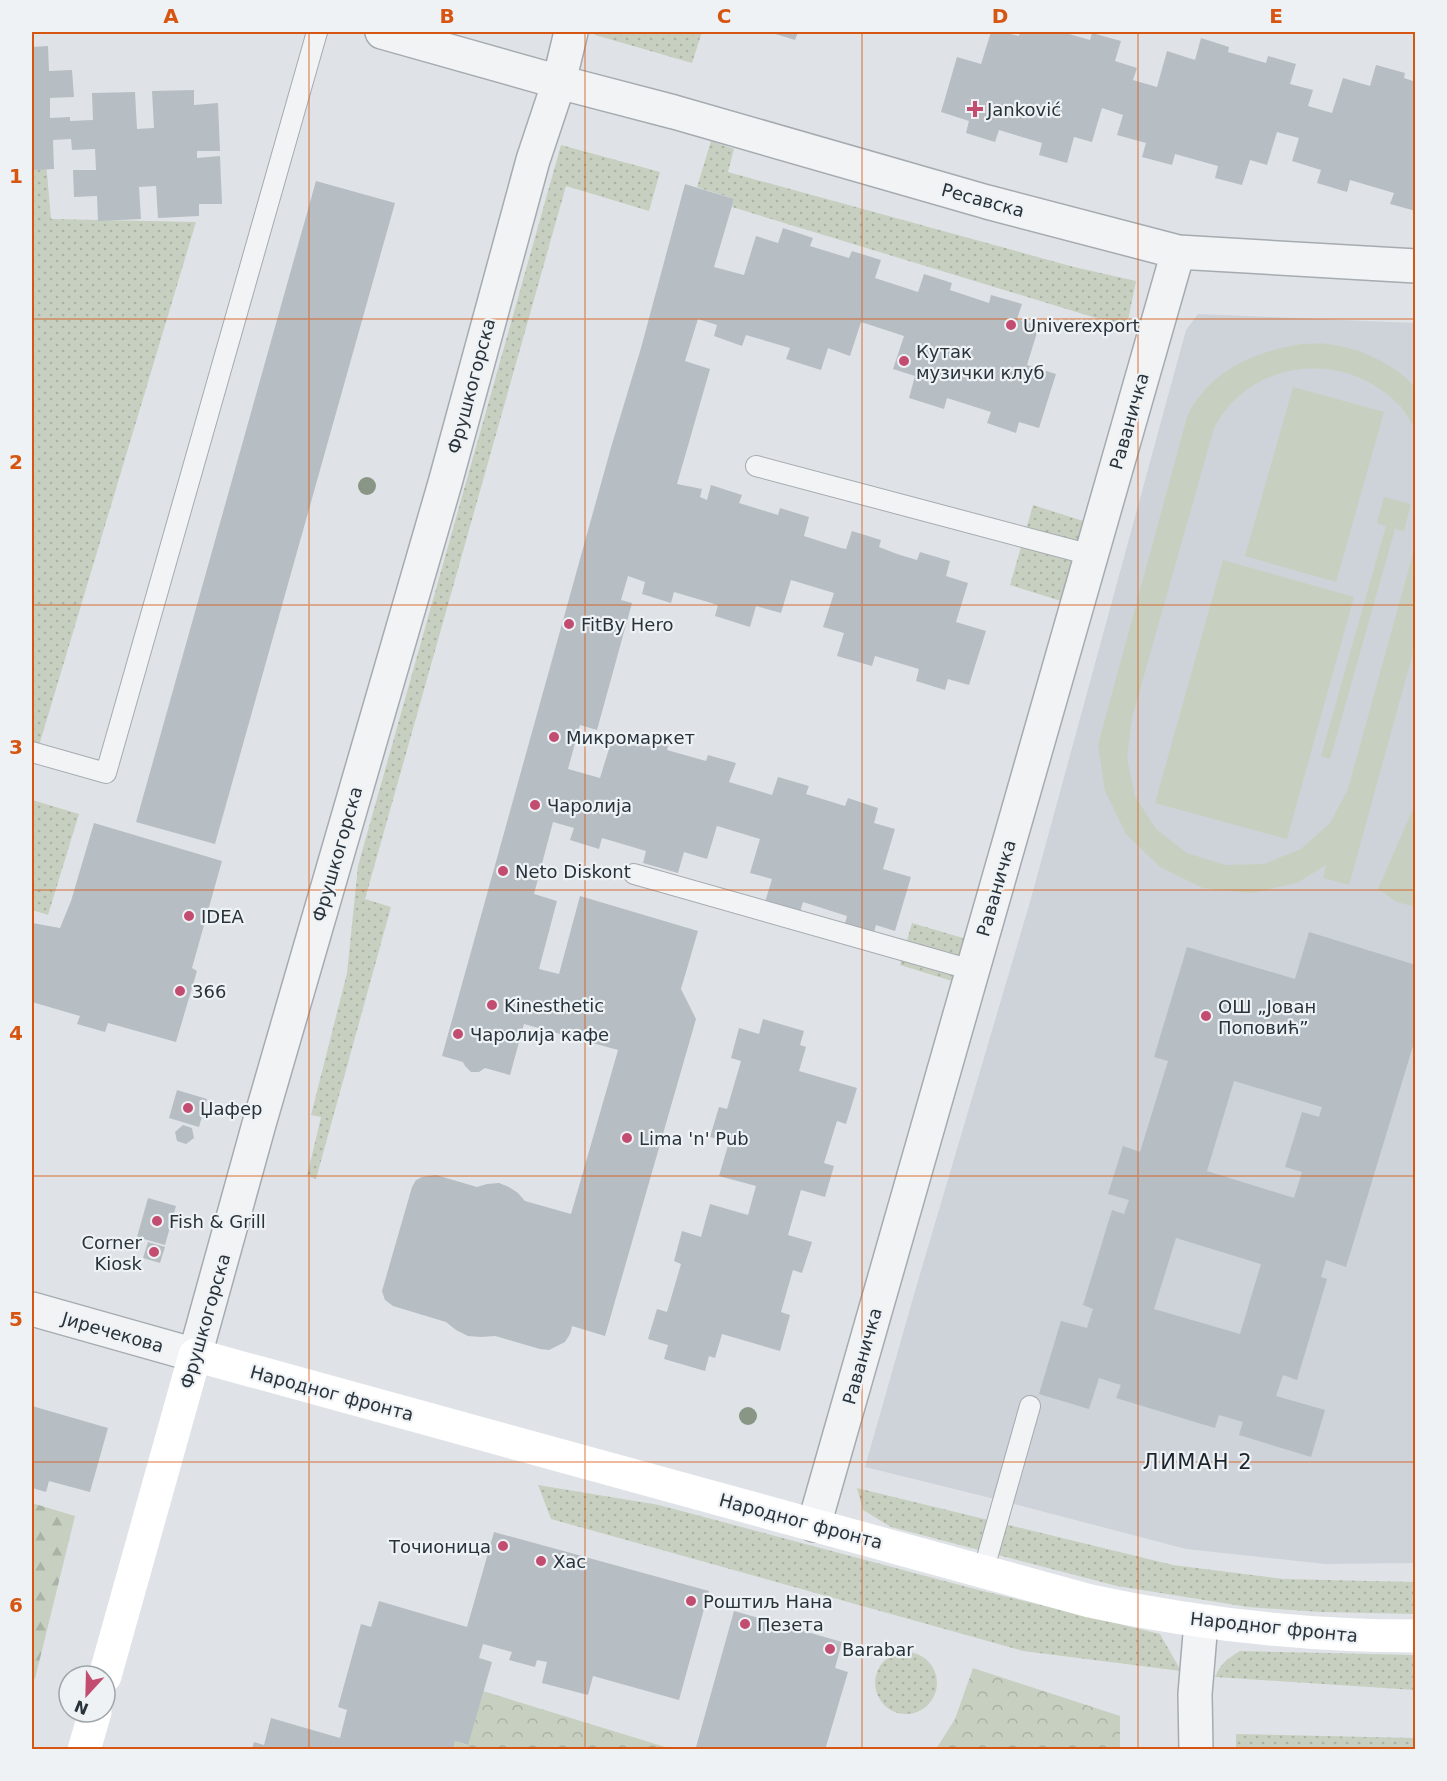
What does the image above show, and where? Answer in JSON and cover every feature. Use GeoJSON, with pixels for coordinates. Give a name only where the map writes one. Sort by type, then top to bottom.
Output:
{"type":"FeatureCollection","features":[{"type":"Feature","properties":{"kind":"street","name":"Ресавска"},"geometry":{"type":"LineString","coordinates":[[382,32],[674,112],[987,202],[1178,252],[1416,266]]}},
{"type":"Feature","properties":{"kind":"street","name":"Фрушкогорска"},"geometry":{"type":"LineString","coordinates":[[108,1664],[259,1124],[445,483],[533,160],[559,82],[571,32]]}},
{"type":"Feature","properties":{"kind":"street","name":"Раваничка"},"geometry":{"type":"LineString","coordinates":[[814,1525],[1178,252]]}},
{"type":"Feature","properties":{"kind":"street","name":"Јиречекова"},"geometry":{"type":"LineString","coordinates":[[32,1309],[195,1355]]}},
{"type":"Feature","properties":{"kind":"street","name":"Народног фронта"},"geometry":{"type":"LineString","coordinates":[[195,1355],[1090,1601],[1201,1622],[1258,1629],[1368,1636],[1416,1636]]}},
{"type":"Feature","properties":{"kind":"street"},"geometry":{"type":"LineString","coordinates":[[1196,1749],[1195,1694],[1201,1622]]}},
{"type":"Feature","properties":{"kind":"street"},"geometry":{"type":"LineString","coordinates":[[84,1749],[91,1724]]}},
{"type":"Feature","properties":{"kind":"lane"},"geometry":{"type":"LineString","coordinates":[[32,752],[106,773],[317,32]]}},
{"type":"Feature","properties":{"kind":"lane"},"geometry":{"type":"LineString","coordinates":[[756,466],[1091,555]]}},
{"type":"Feature","properties":{"kind":"lane"},"geometry":{"type":"LineString","coordinates":[[634,874],[972,970]]}},
{"type":"Feature","properties":{"kind":"lane"},"geometry":{"type":"LineString","coordinates":[[983,1572],[1030,1406]]}},
{"type":"Feature","properties":{"kind":"shaded area","name":"ОШ „Јован Поповић”"},"geometry":{"type":"Polygon","coordinates":[[[1198,314],[1415,323],[1415,1563],[1325,1564],[1186,1549],[865,1467],[1030,902],[1186,330],[1198,314]]]}},
{"type":"Feature","properties":{"kind":"green space"},"geometry":{"type":"Polygon","coordinates":[[[596,32],[702,32],[692,63],[595,35],[596,32]]]}},
{"type":"Feature","properties":{"kind":"green space"},"geometry":{"type":"Polygon","coordinates":[[[711,141],[734,149],[728,172],[1074,267],[1136,281],[1127,325],[1096,318],[732,207],[734,199],[697,187],[711,141]]]}},
{"type":"Feature","properties":{"kind":"green space"},"geometry":{"type":"Polygon","coordinates":[[[561,145],[660,172],[649,211],[566,186],[365,899],[391,907],[316,1179],[307,1176],[321,1117],[311,1115],[347,973],[358,866],[561,145]]]}},
{"type":"Feature","properties":{"kind":"green space"},"geometry":{"type":"Polygon","coordinates":[[[46,161],[51,219],[196,222],[32,769],[32,162],[46,161]]]}},
{"type":"Feature","properties":{"kind":"green space"},"geometry":{"type":"Polygon","coordinates":[[[1302,344],[1323,344],[1350,349],[1375,358],[1397,371],[1415,387],[1415,429],[1400,406],[1375,386],[1351,374],[1325,369],[1299,369],[1273,376],[1250,387],[1230,405],[1214,428],[1132,718],[1127,758],[1135,796],[1156,829],[1187,853],[1225,865],[1264,864],[1301,849],[1330,823],[1348,789],[1415,546],[1415,646],[1349,885],[1323,878],[1326,865],[1297,883],[1251,893],[1203,888],[1160,867],[1126,834],[1105,791],[1098,745],[1187,417],[1207,387],[1235,366],[1267,352],[1302,344]]]}},
{"type":"Feature","properties":{"kind":"green space"},"geometry":{"type":"Polygon","coordinates":[[[1293,387],[1384,412],[1336,582],[1245,556],[1293,387]]]}},
{"type":"Feature","properties":{"kind":"green space"},"geometry":{"type":"Polygon","coordinates":[[[1384,497],[1411,504],[1404,531],[1395,529],[1330,759],[1321,756],[1386,526],[1377,523],[1384,497]]]}},
{"type":"Feature","properties":{"kind":"green space"},"geometry":{"type":"Polygon","coordinates":[[[1033,505],[1099,526],[1077,606],[1010,585],[1033,505]]]}},
{"type":"Feature","properties":{"kind":"green space"},"geometry":{"type":"Polygon","coordinates":[[[1223,560],[1354,597],[1287,839],[1155,803],[1223,560]]]}},
{"type":"Feature","properties":{"kind":"green space"},"geometry":{"type":"Polygon","coordinates":[[[32,800],[79,814],[48,915],[32,910],[32,800]]]}},
{"type":"Feature","properties":{"kind":"green space"},"geometry":{"type":"Polygon","coordinates":[[[1415,804],[1416,907],[1397,902],[1378,889],[1415,804]]]}},
{"type":"Feature","properties":{"kind":"green space"},"geometry":{"type":"Polygon","coordinates":[[[912,923],[980,943],[968,986],[900,965],[912,923]]]}},
{"type":"Feature","properties":{"kind":"green space"},"geometry":{"type":"Polygon","coordinates":[[[538,1485],[659,1505],[971,1588],[1160,1634],[1181,1671],[1023,1651],[551,1519],[538,1485]]]}},
{"type":"Feature","properties":{"kind":"green space"},"geometry":{"type":"Polygon","coordinates":[[[857,1488],[1173,1565],[1283,1579],[1415,1582],[1415,1614],[1321,1612],[1248,1607],[1117,1586],[891,1527],[863,1510],[857,1488]]]}},
{"type":"Feature","properties":{"kind":"green space"},"geometry":{"type":"Polygon","coordinates":[[[32,1503],[75,1516],[35,1679],[32,1678],[32,1503]]]}},
{"type":"Feature","properties":{"kind":"green space"},"geometry":{"type":"Polygon","coordinates":[[[1240,1651],[1415,1655],[1415,1690],[1215,1677],[1219,1668],[1240,1651]]]}},
{"type":"Feature","properties":{"kind":"green space"},"geometry":{"type":"Polygon","coordinates":[[[900,1652],[912,1652],[928,1661],[935,1671],[937,1683],[935,1695],[928,1705],[912,1714],[900,1714],[889,1709],[880,1700],[875,1689],[875,1677],[880,1666],[889,1657],[900,1652]]]}},
{"type":"Feature","properties":{"kind":"green space"},"geometry":{"type":"Polygon","coordinates":[[[973,1668],[1120,1716],[1120,1749],[936,1749],[955,1719],[973,1668]]]}},
{"type":"Feature","properties":{"kind":"green space"},"geometry":{"type":"Polygon","coordinates":[[[483,1691],[672,1749],[453,1750],[455,1741],[467,1745],[483,1691]]]}},
{"type":"Feature","properties":{"kind":"green space"},"geometry":{"type":"Polygon","coordinates":[[[1236,1734],[1415,1738],[1415,1749],[1236,1749],[1236,1734]]]}},
{"type":"Feature","properties":{"kind":"building"},"geometry":{"type":"Polygon","coordinates":[[[769,32],[798,32],[795,40],[769,32]]]}},
{"type":"Feature","properties":{"kind":"building"},"geometry":{"type":"Polygon","coordinates":[[[991,32],[1019,36],[1020,32],[1062,32],[1090,40],[1092,33],[1121,41],[1115,61],[1137,68],[1133,80],[1157,87],[1167,51],[1195,60],[1201,38],[1229,47],[1228,52],[1266,63],[1268,56],[1296,64],[1290,84],[1313,90],[1308,106],[1332,113],[1343,78],[1370,86],[1376,65],[1405,73],[1404,78],[1416,82],[1416,211],[1390,204],[1394,193],[1350,180],[1347,192],[1317,183],[1321,170],[1292,161],[1299,138],[1277,132],[1267,165],[1250,160],[1242,185],[1215,178],[1218,166],[1175,154],[1172,165],[1142,157],[1146,143],[1117,135],[1123,115],[1102,108],[1092,142],[1074,137],[1067,163],[1039,155],[1042,143],[999,130],[995,142],[966,133],[969,121],[941,112],[957,57],[981,64],[991,32]]]}},
{"type":"Feature","properties":{"kind":"building"},"geometry":{"type":"Polygon","coordinates":[[[48,46],[49,71],[72,70],[74,97],[50,98],[50,118],[70,117],[70,121],[93,120],[92,93],[135,92],[137,129],[154,128],[152,91],[194,90],[194,105],[218,103],[220,151],[197,151],[197,158],[220,156],[222,204],[199,204],[199,216],[158,218],[156,186],[139,187],[141,219],[98,221],[97,196],[74,197],[73,170],[96,170],[95,149],[72,150],[71,139],[53,140],[54,169],[32,170],[32,47],[48,46]]]}},
{"type":"Feature","properties":{"kind":"building"},"geometry":{"type":"Polygon","coordinates":[[[316,181],[395,203],[215,844],[136,822],[316,181]]]}},
{"type":"Feature","properties":{"kind":"building"},"geometry":{"type":"Polygon","coordinates":[[[685,184],[734,199],[714,267],[744,275],[756,236],[778,243],[783,228],[813,238],[810,246],[849,258],[852,251],[881,260],[875,278],[918,292],[924,274],[952,283],[950,290],[989,303],[991,295],[1022,304],[1017,319],[1039,326],[1027,365],[1056,374],[1039,428],[1019,422],[1016,433],[987,423],[991,412],[947,398],[944,409],[909,398],[915,376],[893,369],[904,336],[861,322],[850,356],[828,348],[821,370],[786,359],[790,348],[746,335],[742,346],[714,336],[717,325],[698,319],[685,361],[710,369],[677,484],[702,489],[700,497],[707,500],[711,485],[742,495],[739,503],[778,515],[780,508],[809,517],[804,536],[841,548],[846,549],[852,531],[881,540],[879,547],[897,554],[917,560],[920,552],[950,561],[946,576],[968,583],[956,622],[986,631],[969,685],[948,679],[945,690],[916,681],[919,669],[875,656],[872,666],[837,656],[844,633],[823,627],[834,593],[791,580],[781,613],[756,606],[750,627],[715,616],[718,605],[674,592],[671,603],[642,594],[645,582],[628,576],[621,600],[632,603],[597,730],[580,725],[568,769],[600,778],[612,739],[634,746],[639,732],[669,741],[667,750],[706,761],[708,755],[736,763],[729,782],[772,795],[778,777],[809,786],[806,794],[845,806],[848,798],[878,808],[874,823],[895,829],[883,869],[911,877],[895,931],[876,925],[873,936],[844,927],[847,916],[803,902],[800,912],[765,902],[772,879],[750,873],[760,839],[717,826],[707,859],[684,852],[678,873],[643,863],[646,851],[602,838],[599,849],[570,840],[574,828],[553,822],[534,894],[557,901],[539,969],[559,974],[580,896],[698,931],[681,989],[696,1019],[605,1336],[572,1326],[565,1342],[549,1350],[540,1349],[495,1336],[468,1336],[446,1322],[393,1306],[385,1300],[382,1291],[412,1187],[416,1180],[422,1177],[436,1175],[477,1187],[499,1183],[518,1193],[525,1201],[571,1214],[618,1050],[524,1024],[510,1075],[485,1068],[479,1072],[471,1072],[463,1062],[442,1056],[685,184]]]}},
{"type":"Feature","properties":{"kind":"building"},"geometry":{"type":"Polygon","coordinates":[[[94,823],[222,861],[192,968],[197,971],[176,1042],[108,1023],[105,1032],[77,1024],[80,1016],[32,1002],[32,923],[60,928],[71,901],[94,823]]]}},
{"type":"Feature","properties":{"kind":"building"},"geometry":{"type":"Polygon","coordinates":[[[1309,932],[1416,965],[1416,1036],[1346,1267],[1326,1260],[1321,1277],[1327,1279],[1297,1380],[1283,1375],[1276,1396],[1325,1410],[1311,1457],[1239,1435],[1243,1422],[1219,1415],[1215,1428],[1116,1398],[1121,1385],[1099,1378],[1089,1409],[1039,1394],[1061,1321],[1087,1328],[1093,1309],[1083,1305],[1112,1210],[1124,1214],[1129,1200],[1108,1194],[1123,1146],[1140,1152],[1168,1061],[1154,1057],[1187,947],[1295,979],[1309,932]],[[1234,1081],[1207,1171],[1294,1198],[1302,1172],[1285,1167],[1302,1112],[1319,1117],[1322,1107],[1234,1081]],[[1176,1238],[1154,1309],[1240,1334],[1261,1264],[1176,1238]]]}},
{"type":"Feature","properties":{"kind":"building"},"geometry":{"type":"Polygon","coordinates":[[[763,1019],[804,1031],[800,1045],[806,1047],[799,1071],[857,1088],[846,1124],[837,1121],[824,1163],[834,1166],[825,1197],[801,1190],[788,1235],[812,1242],[802,1273],[793,1270],[781,1312],[790,1315],[780,1351],[722,1334],[715,1358],[709,1356],[705,1371],[664,1359],[668,1345],[648,1339],[657,1309],[667,1312],[681,1264],[674,1261],[682,1231],[701,1237],[710,1204],[748,1215],[756,1186],[719,1176],[729,1142],[710,1137],[719,1107],[727,1109],[741,1061],[731,1058],[739,1028],[759,1034],[763,1019]]]}},
{"type":"Feature","properties":{"kind":"building","name":"Џафер"},"geometry":{"type":"Polygon","coordinates":[[[177,1090],[207,1099],[199,1127],[169,1118],[177,1090]]]}},
{"type":"Feature","properties":{"kind":"building"},"geometry":{"type":"Polygon","coordinates":[[[183,1125],[192,1128],[194,1138],[186,1144],[177,1141],[175,1132],[183,1125]]]}},
{"type":"Feature","properties":{"kind":"building","name":"Fish & Grill"},"geometry":{"type":"Polygon","coordinates":[[[148,1198],[176,1206],[165,1245],[137,1237],[148,1198]]]}},
{"type":"Feature","properties":{"kind":"building","name":"Corner Kiosk"},"geometry":{"type":"Polygon","coordinates":[[[148,1242],[165,1247],[160,1263],[143,1258],[148,1242]]]}},
{"type":"Feature","properties":{"kind":"building"},"geometry":{"type":"Polygon","coordinates":[[[32,1406],[108,1428],[90,1492],[49,1481],[46,1492],[32,1488],[32,1406]]]}},
{"type":"Feature","properties":{"kind":"building"},"geometry":{"type":"Polygon","coordinates":[[[494,1532],[709,1591],[679,1700],[593,1676],[588,1695],[542,1683],[547,1662],[537,1660],[535,1667],[509,1660],[512,1652],[483,1644],[479,1658],[492,1662],[468,1745],[455,1741],[453,1750],[252,1750],[254,1742],[264,1745],[271,1718],[340,1738],[347,1710],[338,1707],[361,1624],[371,1627],[379,1601],[467,1627],[494,1532]]]}},
{"type":"Feature","properties":{"kind":"building"},"geometry":{"type":"Polygon","coordinates":[[[734,1611],[842,1642],[835,1668],[848,1672],[825,1750],[704,1750],[696,1747],[734,1611]]]}},
{"type":"Feature","properties":{"kind":"place","name":"Janković"},"geometry":{"type":"Point","coordinates":[975,109]}},
{"type":"Feature","properties":{"kind":"place","name":"Univerexport"},"geometry":{"type":"Point","coordinates":[1011,325]}},
{"type":"Feature","properties":{"kind":"place","name":"Кутак музички клуб"},"geometry":{"type":"Point","coordinates":[904,361]}},
{"type":"Feature","properties":{"kind":"place","name":"FitBy Hero"},"geometry":{"type":"Point","coordinates":[569,624]}},
{"type":"Feature","properties":{"kind":"place","name":"Микромаркет"},"geometry":{"type":"Point","coordinates":[554,737]}},
{"type":"Feature","properties":{"kind":"place","name":"Чаролија"},"geometry":{"type":"Point","coordinates":[535,805]}},
{"type":"Feature","properties":{"kind":"place","name":"Neto Diskont"},"geometry":{"type":"Point","coordinates":[503,871]}},
{"type":"Feature","properties":{"kind":"place","name":"IDEA"},"geometry":{"type":"Point","coordinates":[189,916]}},
{"type":"Feature","properties":{"kind":"place","name":"366"},"geometry":{"type":"Point","coordinates":[180,991]}},
{"type":"Feature","properties":{"kind":"place","name":"Kinesthetic"},"geometry":{"type":"Point","coordinates":[492,1005]}},
{"type":"Feature","properties":{"kind":"place","name":"ОШ „Јован Поповић”"},"geometry":{"type":"Point","coordinates":[1206,1016]}},
{"type":"Feature","properties":{"kind":"place","name":"Чаролија кафе"},"geometry":{"type":"Point","coordinates":[458,1034]}},
{"type":"Feature","properties":{"kind":"place","name":"Џафер"},"geometry":{"type":"Point","coordinates":[188,1108]}},
{"type":"Feature","properties":{"kind":"place","name":"Lima 'n' Pub"},"geometry":{"type":"Point","coordinates":[627,1138]}},
{"type":"Feature","properties":{"kind":"place","name":"Fish & Grill"},"geometry":{"type":"Point","coordinates":[157,1221]}},
{"type":"Feature","properties":{"kind":"place","name":"Corner Kiosk"},"geometry":{"type":"Point","coordinates":[154,1252]}},
{"type":"Feature","properties":{"kind":"place","name":"Точионица"},"geometry":{"type":"Point","coordinates":[503,1546]}},
{"type":"Feature","properties":{"kind":"place","name":"Хас"},"geometry":{"type":"Point","coordinates":[541,1561]}},
{"type":"Feature","properties":{"kind":"place","name":"Роштиљ Нана"},"geometry":{"type":"Point","coordinates":[691,1601]}},
{"type":"Feature","properties":{"kind":"place","name":"Пезета"},"geometry":{"type":"Point","coordinates":[745,1624]}},
{"type":"Feature","properties":{"kind":"place","name":"Barabar"},"geometry":{"type":"Point","coordinates":[830,1649]}},
{"type":"Feature","properties":{"kind":"district","name":"ЛИМАН 2"},"geometry":{"type":"Point","coordinates":[1198,1462]}}]}
